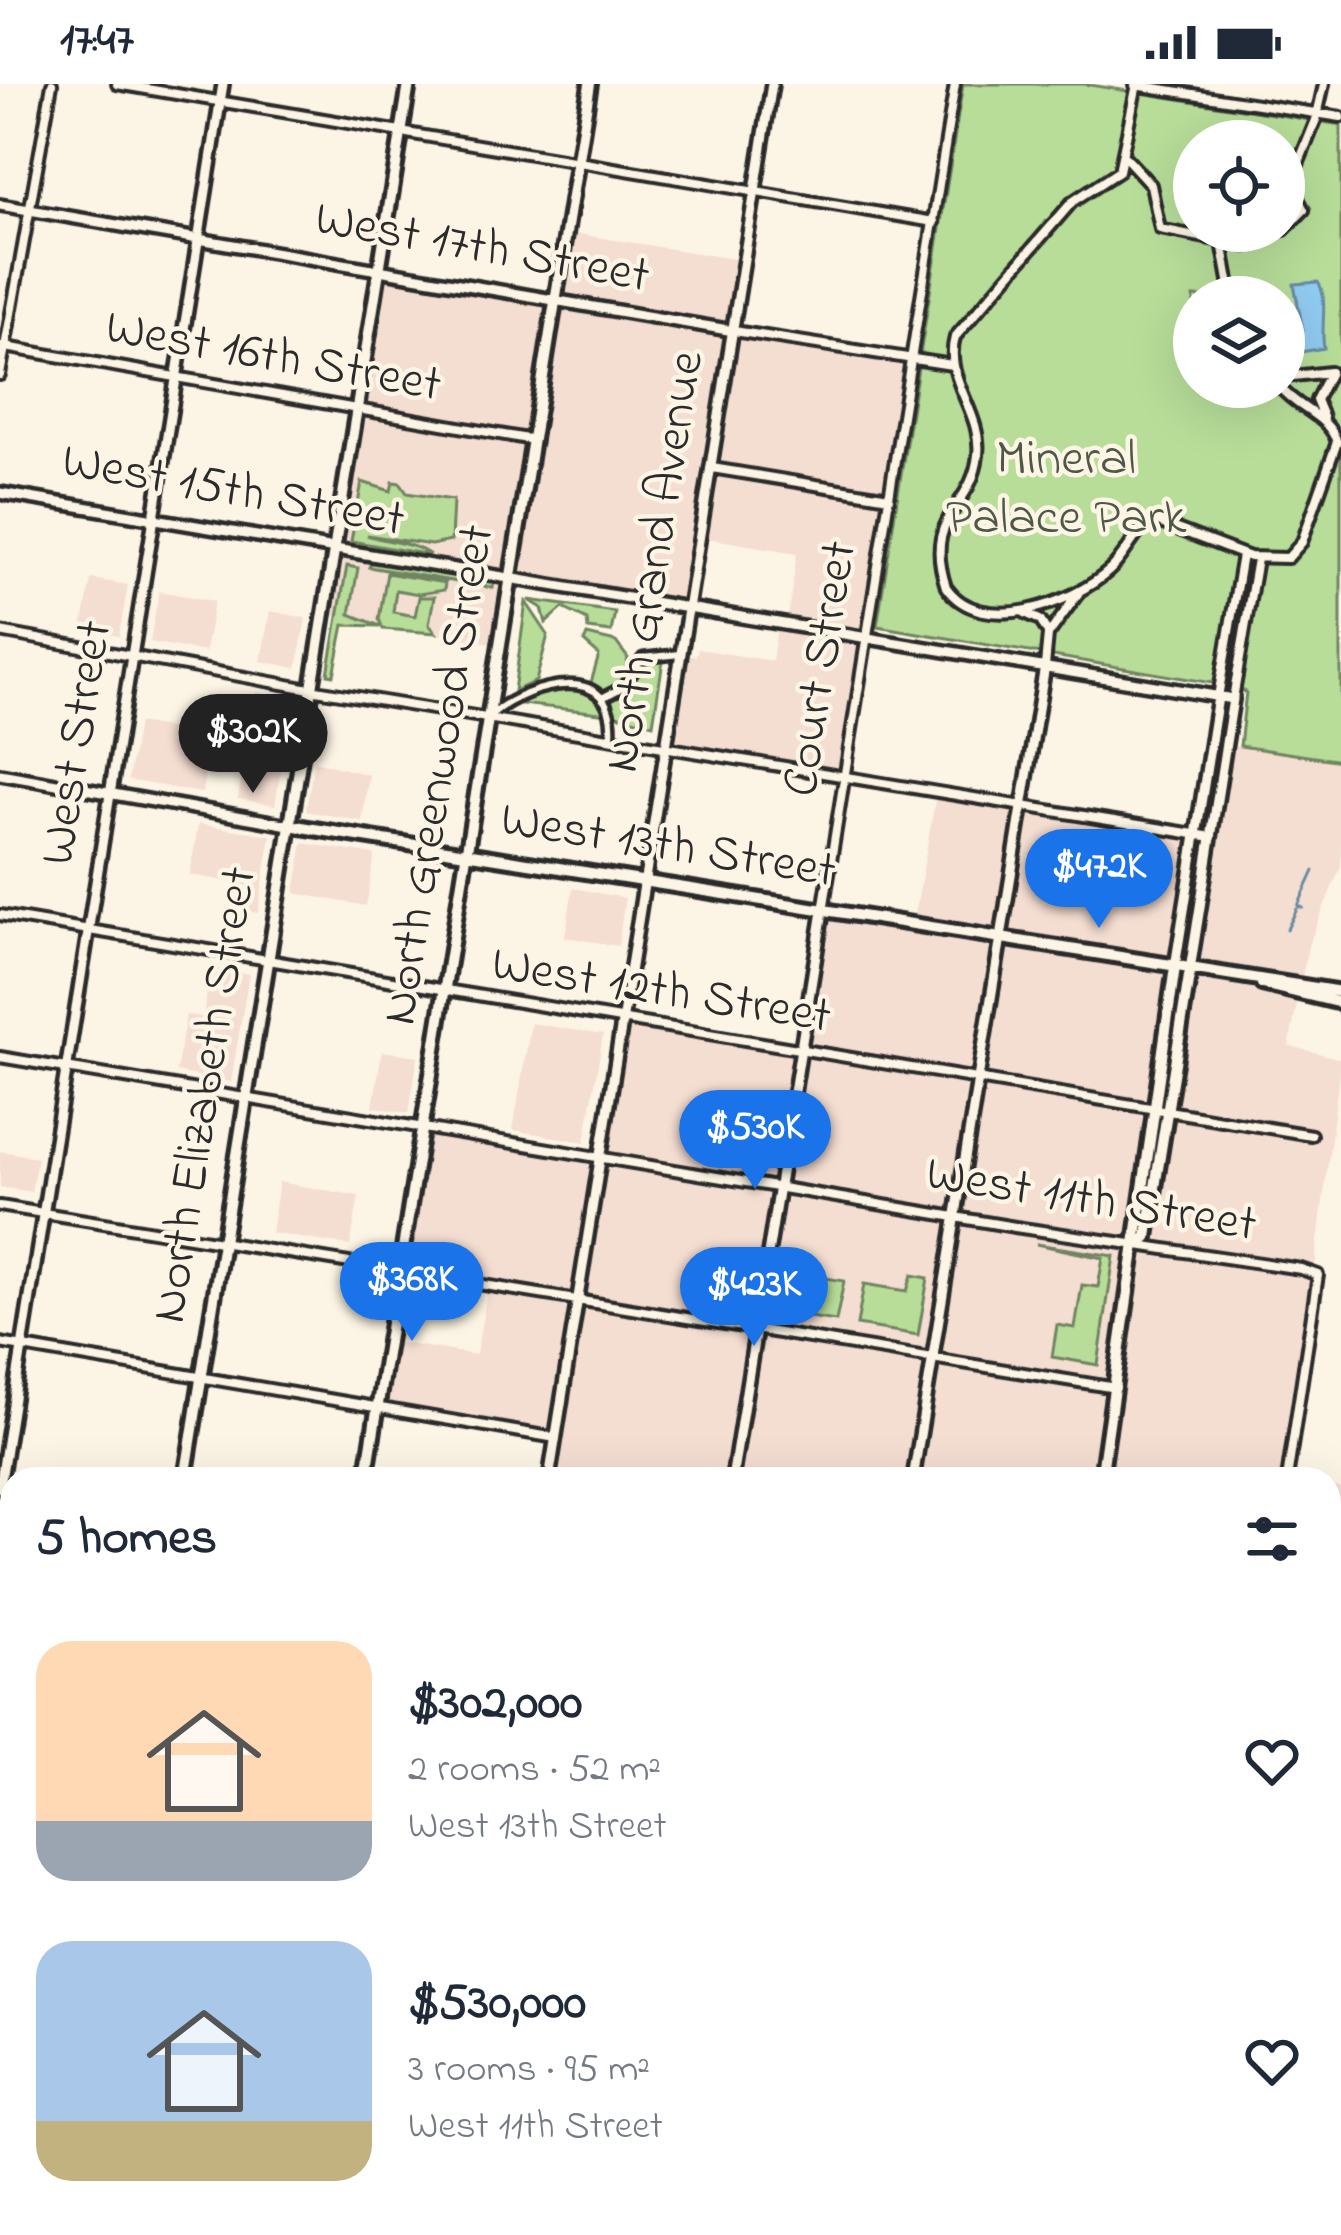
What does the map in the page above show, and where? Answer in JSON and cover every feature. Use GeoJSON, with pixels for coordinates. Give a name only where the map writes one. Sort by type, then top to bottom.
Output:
{"type":"FeatureCollection","features":[{"type":"Feature","properties":{"kind":"main road","name":"North Elizabeth Street"},"geometry":{"type":"LineString","coordinates":[[187,1467],[409,84]]}},
{"type":"Feature","properties":{"kind":"main road","name":"North Greenwood Street"},"geometry":{"type":"LineString","coordinates":[[368,1467],[590,84]]}},
{"type":"Feature","properties":{"kind":"main road","name":"West 13th Street"},"geometry":{"type":"LineString","coordinates":[[289,825],[1341,992]]}},
{"type":"Feature","properties":{"kind":"main road"},"geometry":{"type":"LineString","coordinates":[[1102,1467],[1174,967]]}},
{"type":"Feature","properties":{"kind":"main road"},"geometry":{"type":"LineString","coordinates":[[1137,1245],[1147,1237],[1190,970]]}},
{"type":"Feature","properties":{"kind":"main road","name":"West 13th Street"},"geometry":{"type":"LineString","coordinates":[[1253,980],[1282,993],[1341,1003]]}},
{"type":"Feature","properties":{"kind":"street"},"geometry":{"type":"LineString","coordinates":[[0,375],[52,84]]}},
{"type":"Feature","properties":{"kind":"street"},"geometry":{"type":"LineString","coordinates":[[117,84],[934,222]]}},
{"type":"Feature","properties":{"kind":"street","name":"West Street"},"geometry":{"type":"LineString","coordinates":[[3,1467],[223,84]]}},
{"type":"Feature","properties":{"kind":"street","name":"North Grand Avenue"},"geometry":{"type":"LineString","coordinates":[[551,1467],[772,84]]}},
{"type":"Feature","properties":{"kind":"street","name":"Court Street"},"geometry":{"type":"LineString","coordinates":[[734,1467],[955,84]]}},
{"type":"Feature","properties":{"kind":"street"},"geometry":{"type":"LineString","coordinates":[[1048,635],[1040,620],[1021,611],[965,604],[944,580],[942,530],[970,482],[978,454],[976,426],[952,365],[958,332],[1010,280],[1072,202],[1115,176],[1126,157],[1135,84],[1317,117],[1341,117]]}},
{"type":"Feature","properties":{"kind":"street"},"geometry":{"type":"LineString","coordinates":[[1305,150],[1324,84]]}},
{"type":"Feature","properties":{"kind":"street"},"geometry":{"type":"LineString","coordinates":[[1126,157],[1151,185],[1160,229],[1173,232]]}},
{"type":"Feature","properties":{"kind":"street","name":"West 17th Street"},"geometry":{"type":"LineString","coordinates":[[0,205],[555,303],[952,365]]}},
{"type":"Feature","properties":{"kind":"street","name":"West 16th Street"},"geometry":{"type":"LineString","coordinates":[[3,346],[533,440]]}},
{"type":"Feature","properties":{"kind":"street"},"geometry":{"type":"LineString","coordinates":[[916,1467],[1048,635],[1080,593],[1117,564],[1148,521],[1257,559],[1279,560],[1300,548],[1336,448],[1316,400],[1330,372],[1305,374]]}},
{"type":"Feature","properties":{"kind":"street"},"geometry":{"type":"LineString","coordinates":[[1301,408],[1328,423]]}},
{"type":"Feature","properties":{"kind":"street"},"geometry":{"type":"LineString","coordinates":[[712,468],[889,497]]}},
{"type":"Feature","properties":{"kind":"street","name":"West 15th Street"},"geometry":{"type":"LineString","coordinates":[[0,493],[1233,699]]}},
{"type":"Feature","properties":{"kind":"street"},"geometry":{"type":"LineString","coordinates":[[1174,967],[1243,555]]}},
{"type":"Feature","properties":{"kind":"street"},"geometry":{"type":"LineString","coordinates":[[1190,970],[1257,559]]}},
{"type":"Feature","properties":{"kind":"street"},"geometry":{"type":"LineString","coordinates":[[1021,611],[1080,593]]}},
{"type":"Feature","properties":{"kind":"street"},"geometry":{"type":"LineString","coordinates":[[0,632],[310,689],[1212,837]]}},
{"type":"Feature","properties":{"kind":"street"},"geometry":{"type":"LineString","coordinates":[[602,698],[623,687],[643,658],[681,654]]}},
{"type":"Feature","properties":{"kind":"street"},"geometry":{"type":"LineString","coordinates":[[489,716],[517,695],[576,686],[602,698],[612,715],[611,736]]}},
{"type":"Feature","properties":{"kind":"street","name":"West 13th Street"},"geometry":{"type":"LineString","coordinates":[[0,774],[289,825]]}},
{"type":"Feature","properties":{"kind":"street","name":"West 12th Street"},"geometry":{"type":"LineString","coordinates":[[0,915],[1311,1135]]}},
{"type":"Feature","properties":{"kind":"street","name":"West 11th Street"},"geometry":{"type":"LineString","coordinates":[[0,1058],[1318,1275],[1289,1467]]}},
{"type":"Feature","properties":{"kind":"street"},"geometry":{"type":"LineString","coordinates":[[0,1206],[1116,1388]]}},
{"type":"Feature","properties":{"kind":"street"},"geometry":{"type":"LineString","coordinates":[[0,1343],[556,1438]]}},
{"type":"Feature","properties":{"kind":"shaded area"},"geometry":{"type":"Polygon","coordinates":[[[566,232],[746,261],[734,331],[911,360],[846,774],[666,745],[681,654],[696,656],[698,649],[772,661],[778,621],[787,622],[797,553],[701,537],[689,606],[512,579],[501,645],[322,614],[377,271],[555,303],[566,232]]]}},
{"type":"Feature","properties":{"kind":"shaded area"},"geometry":{"type":"Polygon","coordinates":[[[91,579],[128,585],[119,636],[82,629],[91,579]]]}},
{"type":"Feature","properties":{"kind":"shaded area"},"geometry":{"type":"Polygon","coordinates":[[[159,591],[214,601],[205,652],[150,642],[159,591]]]}},
{"type":"Feature","properties":{"kind":"shaded area"},"geometry":{"type":"Polygon","coordinates":[[[270,611],[306,618],[297,668],[261,661],[270,611]]]}},
{"type":"Feature","properties":{"kind":"shaded area"},"geometry":{"type":"Polygon","coordinates":[[[256,692],[293,699],[275,805],[238,799],[256,692]]]}},
{"type":"Feature","properties":{"kind":"shaded area"},"geometry":{"type":"Polygon","coordinates":[[[138,723],[211,736],[202,793],[128,780],[138,723]]]}},
{"type":"Feature","properties":{"kind":"shaded area"},"geometry":{"type":"Polygon","coordinates":[[[1219,744],[1341,761],[1341,866],[1308,946],[1289,1046],[1341,1059],[1290,1467],[551,1467],[555,1439],[378,1409],[389,1341],[476,1355],[488,1286],[400,1270],[422,1131],[599,1159],[622,1022],[800,1051],[823,911],[913,926],[937,790],[1203,832],[1219,744]]]}},
{"type":"Feature","properties":{"kind":"shaded area"},"geometry":{"type":"Polygon","coordinates":[[[314,761],[369,775],[362,821],[306,811],[314,761]]]}},
{"type":"Feature","properties":{"kind":"shaded area"},"geometry":{"type":"Polygon","coordinates":[[[198,824],[271,835],[258,913],[240,910],[243,884],[190,875],[198,824]]]}},
{"type":"Feature","properties":{"kind":"shaded area"},"geometry":{"type":"Polygon","coordinates":[[[303,843],[375,855],[366,906],[295,893],[303,843]]]}},
{"type":"Feature","properties":{"kind":"shaded area"},"geometry":{"type":"Polygon","coordinates":[[[573,888],[625,898],[618,946],[565,937],[573,888]]]}},
{"type":"Feature","properties":{"kind":"shaded area"},"geometry":{"type":"Polygon","coordinates":[[[211,968],[249,974],[231,1082],[176,1072],[186,1015],[203,1017],[211,968]]]}},
{"type":"Feature","properties":{"kind":"shaded area"},"geometry":{"type":"Polygon","coordinates":[[[531,1023],[603,1035],[585,1142],[513,1130],[531,1023]]]}},
{"type":"Feature","properties":{"kind":"shaded area"},"geometry":{"type":"Polygon","coordinates":[[[382,1051],[418,1056],[409,1113],[373,1107],[382,1051]]]}},
{"type":"Feature","properties":{"kind":"shaded area"},"geometry":{"type":"Polygon","coordinates":[[[0,1151],[37,1157],[31,1192],[0,1187],[0,1151]]]}},
{"type":"Feature","properties":{"kind":"shaded area"},"geometry":{"type":"Polygon","coordinates":[[[279,1182],[359,1196],[350,1246],[271,1233],[279,1182]]]}},
{"type":"Feature","properties":{"kind":"green space","name":"Mineral Palace Park"},"geometry":{"type":"Polygon","coordinates":[[[963,84],[1084,84],[1341,125],[1341,761],[1240,746],[1246,692],[877,626],[963,84]]]}},
{"type":"Feature","properties":{"kind":"green space"},"geometry":{"type":"Polygon","coordinates":[[[362,482],[391,491],[393,482],[400,483],[407,493],[453,500],[451,541],[431,545],[367,535],[430,555],[351,541],[362,482]]]}},
{"type":"Feature","properties":{"kind":"green space"},"geometry":{"type":"Polygon","coordinates":[[[372,561],[494,582],[493,588],[369,567],[372,561]]]}},
{"type":"Feature","properties":{"kind":"green space"},"geometry":{"type":"Polygon","coordinates":[[[347,566],[358,568],[350,614],[380,626],[344,625],[334,675],[328,674],[347,566]]]}},
{"type":"Feature","properties":{"kind":"green space"},"geometry":{"type":"Polygon","coordinates":[[[387,573],[445,583],[444,590],[419,594],[396,590],[393,612],[415,616],[419,597],[434,597],[429,624],[436,633],[383,629],[379,619],[387,573]]]}},
{"type":"Feature","properties":{"kind":"green space"},"geometry":{"type":"Polygon","coordinates":[[[529,600],[615,612],[611,632],[588,629],[587,620],[563,608],[546,623],[542,608],[529,600]]]}},
{"type":"Feature","properties":{"kind":"green space"},"geometry":{"type":"Polygon","coordinates":[[[526,602],[548,635],[536,681],[514,691],[526,602]]]}},
{"type":"Feature","properties":{"kind":"green space"},"geometry":{"type":"Polygon","coordinates":[[[587,635],[616,642],[628,658],[622,683],[608,693],[590,686],[599,655],[584,642],[587,635]]]}},
{"type":"Feature","properties":{"kind":"green space"},"geometry":{"type":"Polygon","coordinates":[[[659,657],[663,661],[653,724],[616,715],[608,700],[625,693],[645,661],[659,657]]]}},
{"type":"Feature","properties":{"kind":"green space"},"geometry":{"type":"Polygon","coordinates":[[[576,688],[592,694],[609,714],[520,704],[519,699],[576,688]]]}},
{"type":"Feature","properties":{"kind":"green space"},"geometry":{"type":"Polygon","coordinates":[[[1036,1244],[1114,1256],[1098,1365],[1052,1357],[1057,1325],[1075,1328],[1082,1285],[1098,1287],[1103,1258],[1036,1244]]]}},
{"type":"Feature","properties":{"kind":"green space"},"geometry":{"type":"Polygon","coordinates":[[[786,1255],[801,1258],[800,1274],[844,1281],[836,1321],[776,1312],[786,1255]]]}},
{"type":"Feature","properties":{"kind":"green space"},"geometry":{"type":"Polygon","coordinates":[[[912,1275],[928,1278],[918,1335],[857,1325],[864,1284],[907,1291],[912,1275]]]}},
{"type":"Feature","properties":{"kind":"water"},"geometry":{"type":"Polygon","coordinates":[[[1318,282],[1323,296],[1324,348],[1305,351],[1305,283],[1318,282]]]}},
{"type":"Feature","properties":{"kind":"waterway"},"geometry":{"type":"LineString","coordinates":[[1303,908],[1298,906],[1314,871]]}},
{"type":"Feature","properties":{"kind":"waterway"},"geometry":{"type":"LineString","coordinates":[[1287,929],[1297,909]]}}]}
